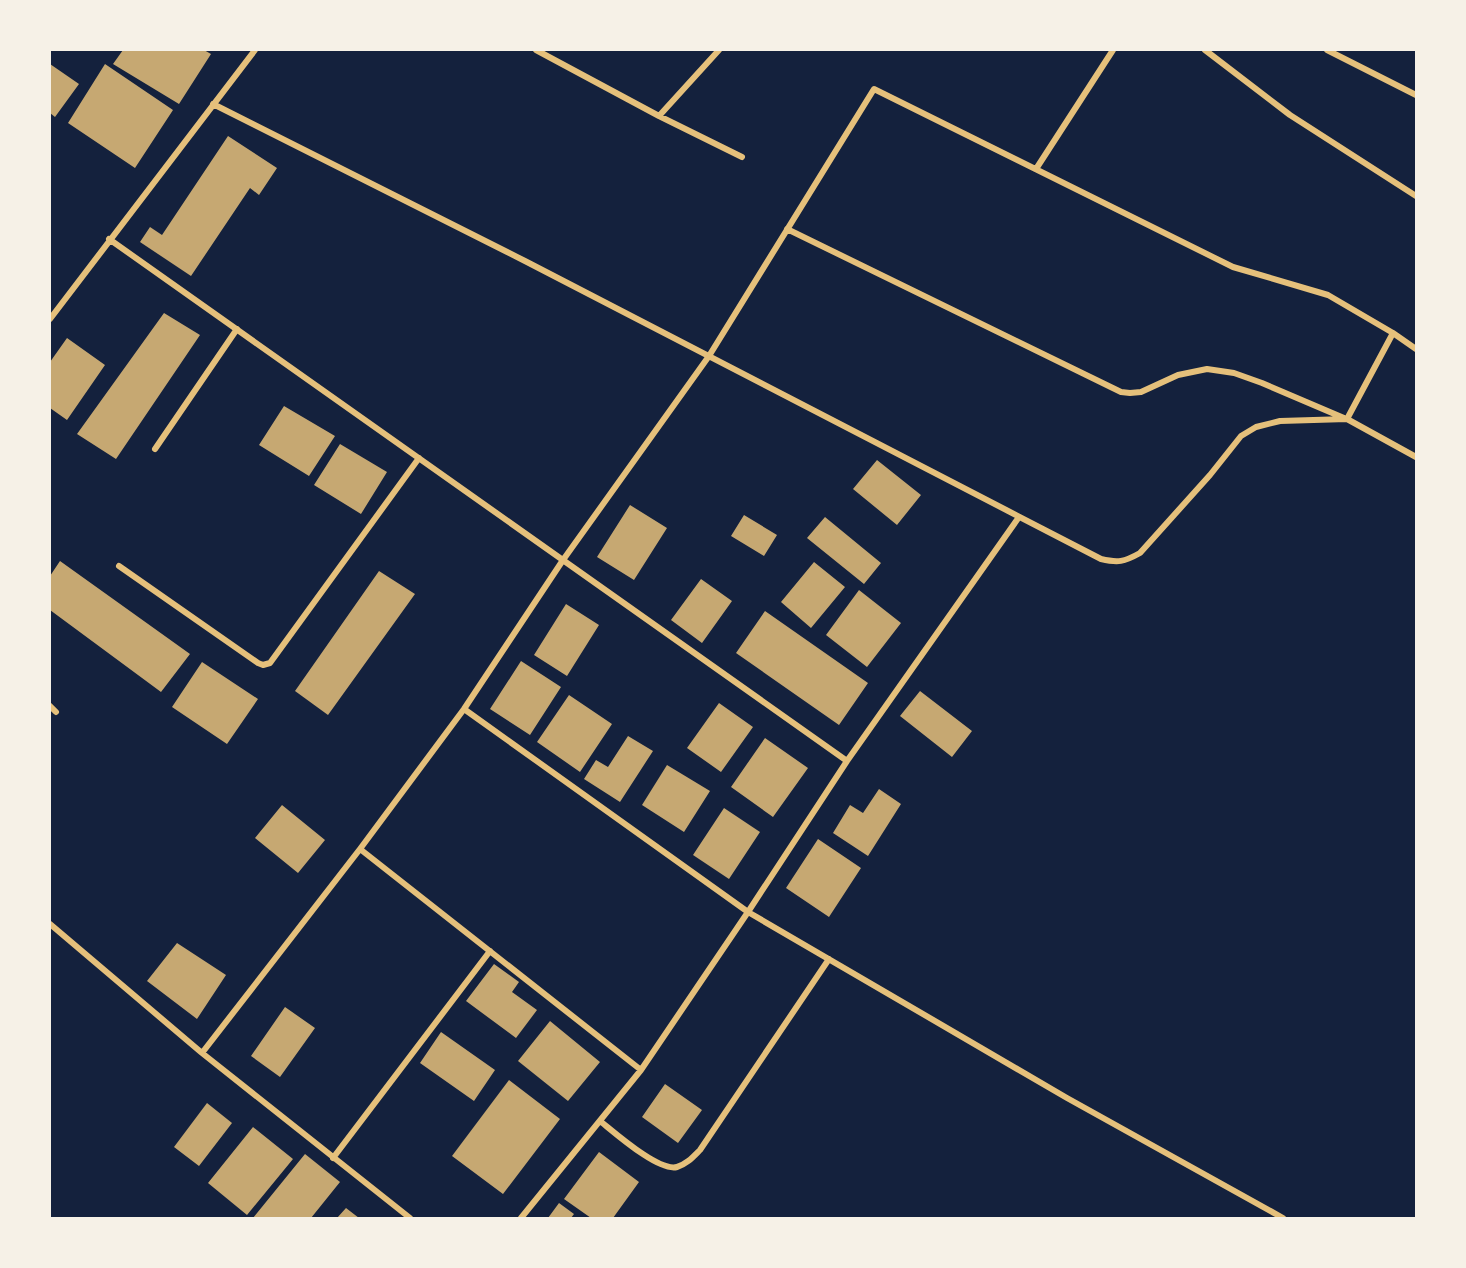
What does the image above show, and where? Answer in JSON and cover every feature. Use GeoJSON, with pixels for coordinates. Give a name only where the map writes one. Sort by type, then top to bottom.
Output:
{"type":"FeatureCollection","features":[{"type":"Feature","properties":{"kind":"street"},"geometry":{"type":"LineString","coordinates":[[50,319],[255,50]]}},
{"type":"Feature","properties":{"kind":"street"},"geometry":{"type":"LineString","coordinates":[[536,50],[659,116],[742,157]]}},
{"type":"Feature","properties":{"kind":"street"},"geometry":{"type":"LineString","coordinates":[[659,116],[719,50]]}},
{"type":"Feature","properties":{"kind":"street"},"geometry":{"type":"LineString","coordinates":[[1036,170],[1113,50]]}},
{"type":"Feature","properties":{"kind":"street"},"geometry":{"type":"LineString","coordinates":[[1205,50],[1290,115],[1416,196]]}},
{"type":"Feature","properties":{"kind":"street"},"geometry":{"type":"LineString","coordinates":[[1328,50],[1416,95]]}},
{"type":"Feature","properties":{"kind":"street"},"geometry":{"type":"LineString","coordinates":[[202,1053],[360,849],[464,709],[563,560],[709,356],[874,89],[1233,267],[1328,295],[1416,349]]}},
{"type":"Feature","properties":{"kind":"street"},"geometry":{"type":"LineString","coordinates":[[213,104],[515,256],[1101,559],[1116,562],[1128,560],[1140,553],[1210,475],[1241,436],[1256,427],[1280,421],[1347,419]]}},
{"type":"Feature","properties":{"kind":"street"},"geometry":{"type":"LineString","coordinates":[[787,229],[1121,392],[1141,392],[1178,375],[1208,369],[1234,373],[1347,419],[1416,457]]}},
{"type":"Feature","properties":{"kind":"street"},"geometry":{"type":"LineString","coordinates":[[109,239],[847,761]]}},
{"type":"Feature","properties":{"kind":"street"},"geometry":{"type":"LineString","coordinates":[[155,449],[237,329]]}},
{"type":"Feature","properties":{"kind":"street"},"geometry":{"type":"LineString","coordinates":[[1347,419],[1393,333]]}},
{"type":"Feature","properties":{"kind":"street"},"geometry":{"type":"LineString","coordinates":[[119,566],[258,663],[270,663],[419,458]]}},
{"type":"Feature","properties":{"kind":"street"},"geometry":{"type":"LineString","coordinates":[[521,1218],[641,1070],[847,761],[1019,517]]}},
{"type":"Feature","properties":{"kind":"street"},"geometry":{"type":"LineString","coordinates":[[50,706],[56,712]]}},
{"type":"Feature","properties":{"kind":"street"},"geometry":{"type":"LineString","coordinates":[[464,709],[748,912],[1067,1098],[1283,1218]]}},
{"type":"Feature","properties":{"kind":"street"},"geometry":{"type":"LineString","coordinates":[[360,849],[641,1070]]}},
{"type":"Feature","properties":{"kind":"street"},"geometry":{"type":"LineString","coordinates":[[50,924],[202,1053],[410,1218]]}},
{"type":"Feature","properties":{"kind":"street"},"geometry":{"type":"LineString","coordinates":[[333,1158],[490,951]]}},
{"type":"Feature","properties":{"kind":"street"},"geometry":{"type":"LineString","coordinates":[[600,1121],[642,1154],[661,1165],[675,1168],[688,1162],[700,1150],[829,959]]}},
{"type":"Feature","properties":{"kind":"building"},"geometry":{"type":"Polygon","coordinates":[[[123,50],[204,50],[211,54],[179,104],[113,64],[123,50]]]}},
{"type":"Feature","properties":{"kind":"building"},"geometry":{"type":"Polygon","coordinates":[[[50,64],[79,84],[55,117],[50,113],[50,64]]]}},
{"type":"Feature","properties":{"kind":"building"},"geometry":{"type":"Polygon","coordinates":[[[105,64],[173,110],[135,168],[68,123],[105,64]]]}},
{"type":"Feature","properties":{"kind":"building"},"geometry":{"type":"Polygon","coordinates":[[[228,136],[277,168],[259,195],[250,188],[191,276],[140,242],[150,227],[162,235],[228,136]]]}},
{"type":"Feature","properties":{"kind":"building"},"geometry":{"type":"Polygon","coordinates":[[[164,313],[200,335],[116,459],[77,434],[164,313]]]}},
{"type":"Feature","properties":{"kind":"building"},"geometry":{"type":"Polygon","coordinates":[[[67,338],[105,365],[67,420],[50,408],[50,362],[67,338]]]}},
{"type":"Feature","properties":{"kind":"building"},"geometry":{"type":"Polygon","coordinates":[[[284,406],[335,436],[309,476],[259,445],[284,406]]]}},
{"type":"Feature","properties":{"kind":"building"},"geometry":{"type":"Polygon","coordinates":[[[340,444],[387,472],[361,514],[314,485],[340,444]]]}},
{"type":"Feature","properties":{"kind":"building"},"geometry":{"type":"Polygon","coordinates":[[[877,460],[921,495],[897,525],[853,489],[877,460]]]}},
{"type":"Feature","properties":{"kind":"building"},"geometry":{"type":"Polygon","coordinates":[[[630,505],[667,528],[634,580],[597,557],[630,505]]]}},
{"type":"Feature","properties":{"kind":"building"},"geometry":{"type":"Polygon","coordinates":[[[744,515],[777,535],[764,556],[731,536],[744,515]]]}},
{"type":"Feature","properties":{"kind":"building"},"geometry":{"type":"Polygon","coordinates":[[[825,517],[881,563],[864,584],[807,538],[825,517]]]}},
{"type":"Feature","properties":{"kind":"building"},"geometry":{"type":"Polygon","coordinates":[[[60,561],[190,654],[161,692],[50,610],[50,576],[60,561]]]}},
{"type":"Feature","properties":{"kind":"building"},"geometry":{"type":"Polygon","coordinates":[[[814,562],[845,587],[811,628],[781,602],[814,562]]]}},
{"type":"Feature","properties":{"kind":"building"},"geometry":{"type":"Polygon","coordinates":[[[379,571],[415,594],[328,715],[295,691],[379,571]]]}},
{"type":"Feature","properties":{"kind":"building"},"geometry":{"type":"Polygon","coordinates":[[[701,579],[732,601],[702,643],[671,620],[701,579]]]}},
{"type":"Feature","properties":{"kind":"building"},"geometry":{"type":"Polygon","coordinates":[[[859,590],[901,623],[867,667],[826,635],[859,590]]]}},
{"type":"Feature","properties":{"kind":"building"},"geometry":{"type":"Polygon","coordinates":[[[566,604],[599,625],[567,676],[534,655],[566,604]]]}},
{"type":"Feature","properties":{"kind":"building"},"geometry":{"type":"Polygon","coordinates":[[[765,611],[868,683],[839,725],[736,653],[765,611]]]}},
{"type":"Feature","properties":{"kind":"building"},"geometry":{"type":"Polygon","coordinates":[[[521,661],[561,687],[530,735],[490,709],[521,661]]]}},
{"type":"Feature","properties":{"kind":"building"},"geometry":{"type":"Polygon","coordinates":[[[202,662],[258,699],[227,744],[172,707],[202,662]]]}},
{"type":"Feature","properties":{"kind":"building"},"geometry":{"type":"Polygon","coordinates":[[[920,691],[972,731],[952,757],[900,716],[920,691]]]}},
{"type":"Feature","properties":{"kind":"building"},"geometry":{"type":"Polygon","coordinates":[[[569,695],[612,724],[580,772],[537,742],[569,695]]]}},
{"type":"Feature","properties":{"kind":"building"},"geometry":{"type":"Polygon","coordinates":[[[719,703],[753,727],[721,772],[687,748],[719,703]]]}},
{"type":"Feature","properties":{"kind":"building"},"geometry":{"type":"Polygon","coordinates":[[[628,736],[653,751],[620,802],[584,779],[596,760],[608,767],[628,736]]]}},
{"type":"Feature","properties":{"kind":"building"},"geometry":{"type":"Polygon","coordinates":[[[765,738],[808,768],[773,817],[731,787],[765,738]]]}},
{"type":"Feature","properties":{"kind":"building"},"geometry":{"type":"Polygon","coordinates":[[[667,765],[710,791],[684,832],[642,805],[667,765]]]}},
{"type":"Feature","properties":{"kind":"building"},"geometry":{"type":"Polygon","coordinates":[[[879,789],[901,804],[868,856],[833,833],[850,805],[863,813],[879,789]]]}},
{"type":"Feature","properties":{"kind":"building"},"geometry":{"type":"Polygon","coordinates":[[[282,805],[325,840],[298,873],[255,838],[282,805]]]}},
{"type":"Feature","properties":{"kind":"building"},"geometry":{"type":"Polygon","coordinates":[[[724,808],[760,832],[729,879],[693,855],[724,808]]]}},
{"type":"Feature","properties":{"kind":"building"},"geometry":{"type":"Polygon","coordinates":[[[818,839],[861,868],[829,917],[786,888],[818,839]]]}},
{"type":"Feature","properties":{"kind":"building"},"geometry":{"type":"Polygon","coordinates":[[[177,943],[226,975],[197,1019],[147,981],[177,943]]]}},
{"type":"Feature","properties":{"kind":"building"},"geometry":{"type":"Polygon","coordinates":[[[494,964],[519,982],[512,992],[537,1010],[516,1038],[466,1001],[494,964]]]}},
{"type":"Feature","properties":{"kind":"building"},"geometry":{"type":"Polygon","coordinates":[[[285,1007],[315,1028],[280,1077],[251,1056],[285,1007]]]}},
{"type":"Feature","properties":{"kind":"building"},"geometry":{"type":"Polygon","coordinates":[[[550,1021],[600,1062],[568,1101],[518,1061],[550,1021]]]}},
{"type":"Feature","properties":{"kind":"building"},"geometry":{"type":"Polygon","coordinates":[[[441,1032],[495,1070],[474,1101],[420,1063],[441,1032]]]}},
{"type":"Feature","properties":{"kind":"building"},"geometry":{"type":"Polygon","coordinates":[[[509,1080],[560,1119],[503,1194],[452,1156],[509,1080]]]}},
{"type":"Feature","properties":{"kind":"building"},"geometry":{"type":"Polygon","coordinates":[[[665,1084],[702,1110],[678,1143],[642,1117],[665,1084]]]}},
{"type":"Feature","properties":{"kind":"building"},"geometry":{"type":"Polygon","coordinates":[[[207,1103],[232,1123],[199,1166],[174,1147],[207,1103]]]}},
{"type":"Feature","properties":{"kind":"building"},"geometry":{"type":"Polygon","coordinates":[[[253,1127],[293,1159],[247,1215],[208,1183],[253,1127]]]}},
{"type":"Feature","properties":{"kind":"building"},"geometry":{"type":"Polygon","coordinates":[[[599,1152],[639,1182],[613,1218],[591,1218],[564,1199],[599,1152]]]}},
{"type":"Feature","properties":{"kind":"building"},"geometry":{"type":"Polygon","coordinates":[[[305,1154],[340,1182],[311,1218],[253,1218],[305,1154]]]}},
{"type":"Feature","properties":{"kind":"building"},"geometry":{"type":"Polygon","coordinates":[[[559,1203],[574,1214],[571,1218],[548,1218],[559,1203]]]}},
{"type":"Feature","properties":{"kind":"building"},"geometry":{"type":"Polygon","coordinates":[[[346,1208],[359,1218],[337,1218],[346,1208]]]}}]}
